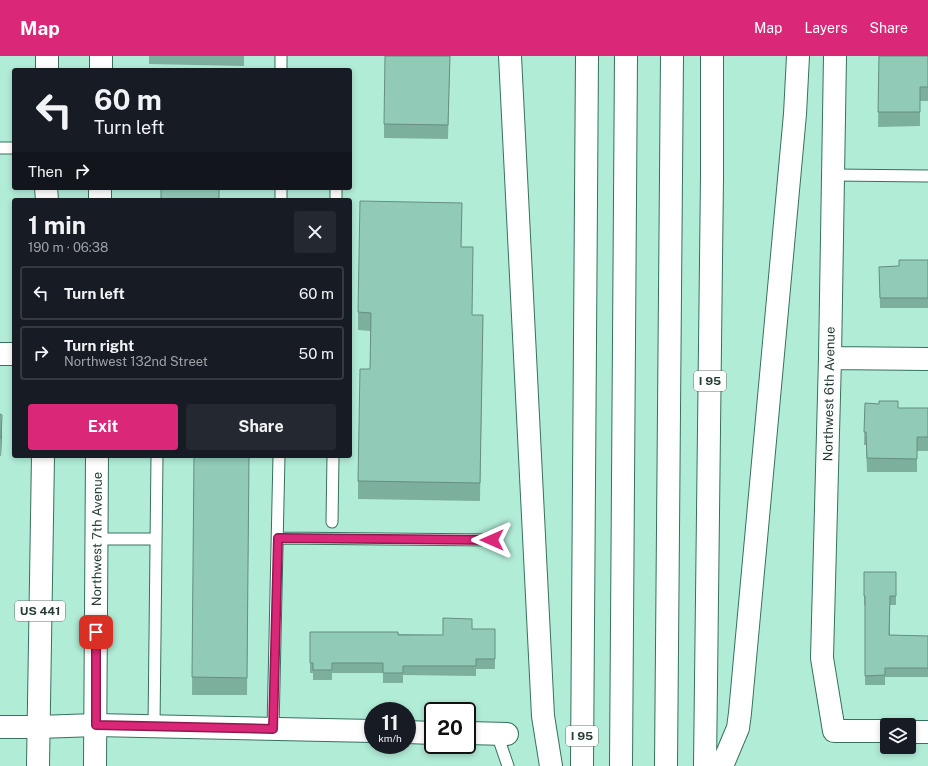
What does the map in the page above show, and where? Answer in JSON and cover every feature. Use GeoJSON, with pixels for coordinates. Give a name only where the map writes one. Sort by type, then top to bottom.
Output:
{"type":"FeatureCollection","features":[{"type":"Feature","properties":{"kind":"main road"},"geometry":{"type":"LineString","coordinates":[[47,56],[47,68]]}},
{"type":"Feature","properties":{"kind":"main road"},"geometry":{"type":"LineString","coordinates":[[101,56],[101,68]]}},
{"type":"Feature","properties":{"kind":"main road"},"geometry":{"type":"LineString","coordinates":[[510,56],[543,716],[551,766]]}},
{"type":"Feature","properties":{"kind":"main road","name":"I 95"},"geometry":{"type":"LineString","coordinates":[[582,766],[587,56]]}},
{"type":"Feature","properties":{"kind":"main road"},"geometry":{"type":"LineString","coordinates":[[621,766],[626,56]]}},
{"type":"Feature","properties":{"kind":"main road"},"geometry":{"type":"LineString","coordinates":[[666,766],[672,56]]}},
{"type":"Feature","properties":{"kind":"main road","name":"I 95"},"geometry":{"type":"LineString","coordinates":[[704,766],[712,177],[712,56]]}},
{"type":"Feature","properties":{"kind":"main road"},"geometry":{"type":"LineString","coordinates":[[722,766],[738,728],[740,713],[795,114],[798,56]]}},
{"type":"Feature","properties":{"kind":"main road","name":"Northwest 6th Avenue"},"geometry":{"type":"LineString","coordinates":[[835,56],[830,358],[822,658],[834,731],[880,731]]}},
{"type":"Feature","properties":{"kind":"main road"},"geometry":{"type":"LineString","coordinates":[[0,354],[12,354]]}},
{"type":"Feature","properties":{"kind":"main road"},"geometry":{"type":"LineString","coordinates":[[830,358],[928,359]]}},
{"type":"Feature","properties":{"kind":"main road","name":"US 441"},"geometry":{"type":"LineString","coordinates":[[38,766],[43,458]]}},
{"type":"Feature","properties":{"kind":"main road","name":"Northwest 7th Avenue"},"geometry":{"type":"LineString","coordinates":[[95,766],[97,458]]}},
{"type":"Feature","properties":{"kind":"main road"},"geometry":{"type":"LineString","coordinates":[[0,727],[96,725],[364,731]]}},
{"type":"Feature","properties":{"kind":"main road"},"geometry":{"type":"LineString","coordinates":[[916,732],[928,732]]}},
{"type":"Feature","properties":{"kind":"main road"},"geometry":{"type":"LineString","coordinates":[[476,733],[502,734]]}},
{"type":"Feature","properties":{"kind":"lane"},"geometry":{"type":"LineString","coordinates":[[281,56],[281,68]]}},
{"type":"Feature","properties":{"kind":"lane"},"geometry":{"type":"LineString","coordinates":[[0,148],[12,148]]}},
{"type":"Feature","properties":{"kind":"lane"},"geometry":{"type":"LineString","coordinates":[[833,176],[928,176]]}},
{"type":"Feature","properties":{"kind":"lane"},"geometry":{"type":"LineString","coordinates":[[154,727],[156,458]]}},
{"type":"Feature","properties":{"kind":"lane"},"geometry":{"type":"LineString","coordinates":[[273,729],[279,458]]}},
{"type":"Feature","properties":{"kind":"lane"},"geometry":{"type":"LineString","coordinates":[[332,458],[332,522]]}},
{"type":"Feature","properties":{"kind":"lane"},"geometry":{"type":"LineString","coordinates":[[278,538],[492,540]]}},
{"type":"Feature","properties":{"kind":"lane"},"geometry":{"type":"LineString","coordinates":[[97,539],[156,539]]}},
{"type":"Feature","properties":{"kind":"lane"},"geometry":{"type":"LineString","coordinates":[[502,734],[508,766]]}},
{"type":"Feature","properties":{"kind":"building"},"geometry":{"type":"Polygon","coordinates":[[[385,56],[450,56],[448,125],[384,124],[385,56]]]}},
{"type":"Feature","properties":{"kind":"building"},"geometry":{"type":"Polygon","coordinates":[[[879,56],[928,56],[928,87],[920,87],[920,112],[878,112],[879,56]]]}},
{"type":"Feature","properties":{"kind":"building"},"geometry":{"type":"Polygon","coordinates":[[[161,190],[219,190],[219,198],[161,198],[161,190]]]}},
{"type":"Feature","properties":{"kind":"building"},"geometry":{"type":"Polygon","coordinates":[[[360,201],[462,203],[461,247],[473,247],[472,315],[483,315],[480,483],[358,481],[360,369],[370,369],[371,313],[358,312],[360,201]]]}},
{"type":"Feature","properties":{"kind":"building"},"geometry":{"type":"Polygon","coordinates":[[[899,260],[928,260],[928,298],[880,298],[879,267],[899,266],[899,260]]]}},
{"type":"Feature","properties":{"kind":"building"},"geometry":{"type":"Polygon","coordinates":[[[879,401],[898,401],[898,408],[928,408],[928,437],[917,437],[917,459],[867,458],[866,432],[864,432],[865,403],[879,404],[879,401]]]}},
{"type":"Feature","properties":{"kind":"building"},"geometry":{"type":"Polygon","coordinates":[[[0,414],[2,415],[1,438],[0,438],[0,414]]]}},
{"type":"Feature","properties":{"kind":"building"},"geometry":{"type":"Polygon","coordinates":[[[194,458],[249,458],[247,678],[192,677],[194,458]]]}},
{"type":"Feature","properties":{"kind":"building"},"geometry":{"type":"Polygon","coordinates":[[[864,572],[896,572],[896,596],[890,596],[889,635],[928,636],[928,668],[885,668],[885,675],[865,676],[864,572]]]}},
{"type":"Feature","properties":{"kind":"building"},"geometry":{"type":"Polygon","coordinates":[[[443,618],[472,619],[472,629],[495,629],[495,659],[476,659],[476,666],[403,666],[403,673],[383,673],[383,663],[332,663],[332,670],[313,670],[313,663],[310,663],[310,632],[398,632],[398,635],[443,635],[443,618]]]}},
{"type":"Feature","properties":{"kind":"route"},"geometry":{"type":"LineString","coordinates":[[96,632],[96,725],[273,729],[278,538],[492,540]]}}]}
